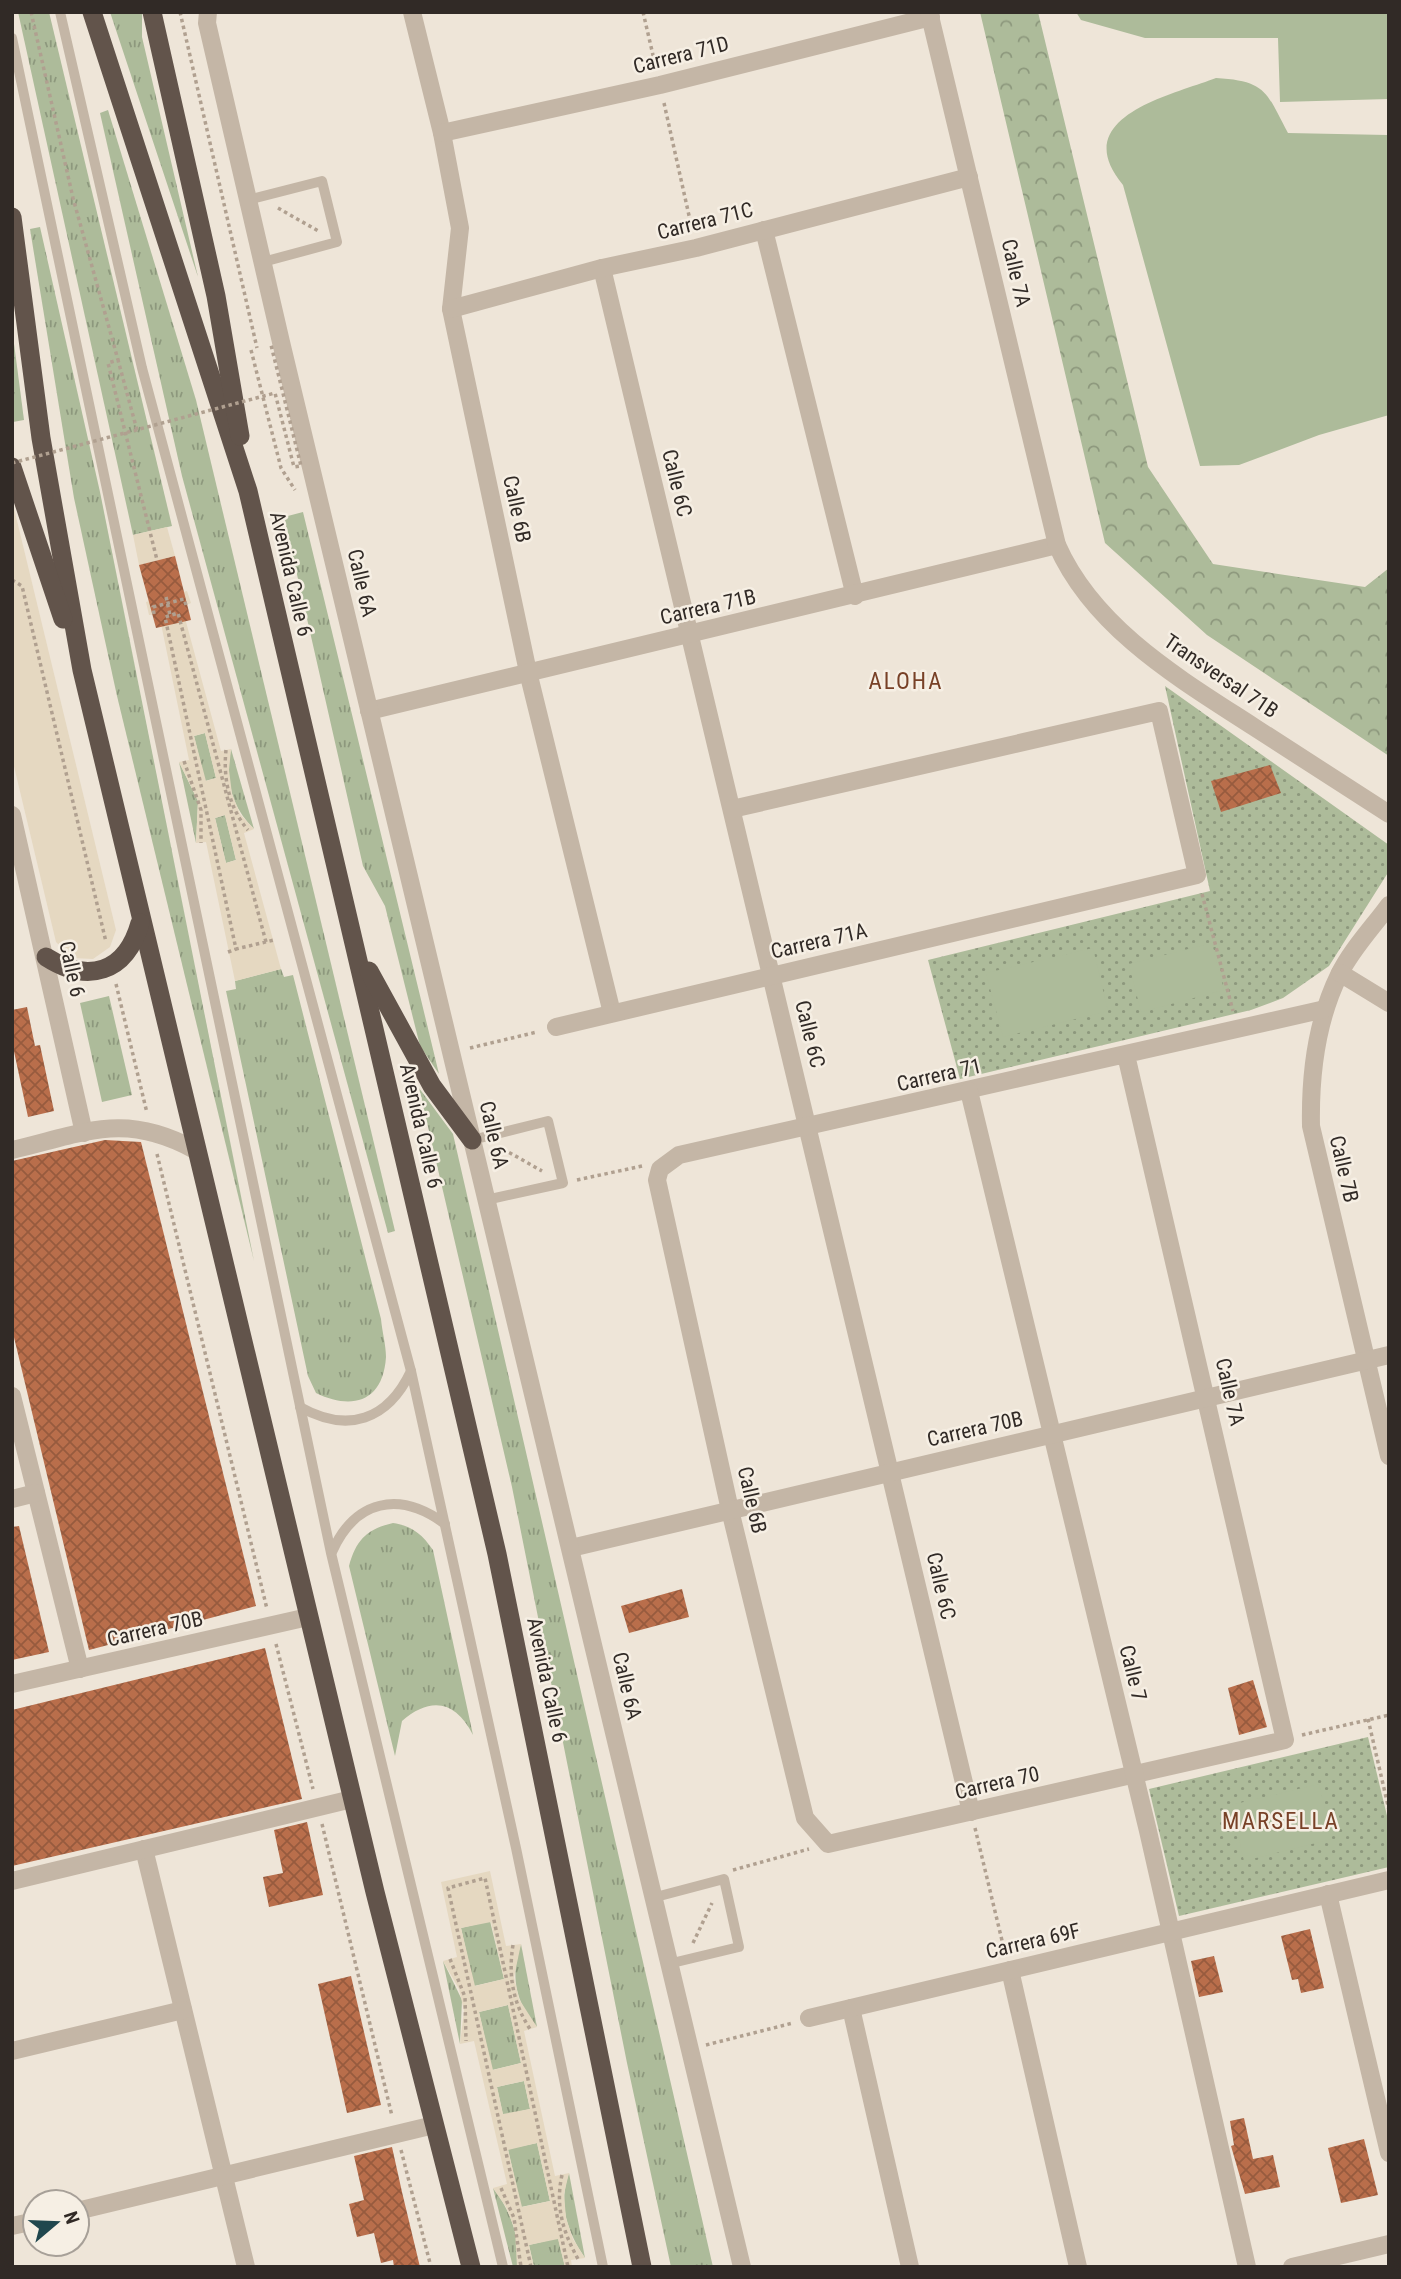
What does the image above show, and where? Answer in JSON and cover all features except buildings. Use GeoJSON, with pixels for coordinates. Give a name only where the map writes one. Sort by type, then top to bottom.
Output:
{"type":"FeatureCollection","features":[{"type":"Feature","properties":{"kind":"highway","name":"Avenida Calle 6"},"geometry":{"type":"LineString","coordinates":[[92,12],[248,491],[498,1554],[642,2267]]}},
{"type":"Feature","properties":{"kind":"highway"},"geometry":{"type":"LineString","coordinates":[[152,12],[228,356],[248,491]]}},
{"type":"Feature","properties":{"kind":"highway"},"geometry":{"type":"LineString","coordinates":[[12,217],[41,438],[82,670],[194,1150],[352,1799],[471,2267]]}},
{"type":"Feature","properties":{"kind":"highway"},"geometry":{"type":"LineString","coordinates":[[12,465],[20,498],[82,670]]}},
{"type":"Feature","properties":{"kind":"highway"},"geometry":{"type":"LineString","coordinates":[[46,957],[64,968],[78,972],[112,966],[131,948],[140,923]]}},
{"type":"Feature","properties":{"kind":"highway"},"geometry":{"type":"LineString","coordinates":[[356,947],[422,1069],[477,1139]]}},
{"type":"Feature","properties":{"kind":"street","name":"Calle 6A"},"geometry":{"type":"LineString","coordinates":[[208,12],[254,199],[276,344],[369,711],[451,1053],[477,1139],[486,1200],[571,1548],[652,1898],[676,1962],[689,2050],[743,2267]]}},
{"type":"Feature","properties":{"kind":"street","name":"Calle 6B"},"geometry":{"type":"LineString","coordinates":[[412,12],[442,133],[460,228],[451,309],[528,672],[612,1013]]}},
{"type":"Feature","properties":{"kind":"street","name":"Carrera 71D"},"geometry":{"type":"LineString","coordinates":[[442,133],[660,85],[930,15]]}},
{"type":"Feature","properties":{"kind":"street","name":"Calle 7A"},"geometry":{"type":"LineString","coordinates":[[930,15],[1057,545]]}},
{"type":"Feature","properties":{"kind":"street","name":"Carrera 71C"},"geometry":{"type":"LineString","coordinates":[[451,309],[602,268],[696,248],[969,177]]}},
{"type":"Feature","properties":{"kind":"street"},"geometry":{"type":"LineString","coordinates":[[764,230],[855,596]]}},
{"type":"Feature","properties":{"kind":"street","name":"Calle 6C"},"geometry":{"type":"LineString","coordinates":[[602,268],[971,1812]]}},
{"type":"Feature","properties":{"kind":"street","name":"Carrera 71B"},"geometry":{"type":"LineString","coordinates":[[369,711],[855,596],[1057,545]]}},
{"type":"Feature","properties":{"kind":"street","name":"Transversal 71B"},"geometry":{"type":"LineString","coordinates":[[1057,545],[1067,568],[1085,592],[1111,622],[1143,650],[1202,693],[1389,814]]}},
{"type":"Feature","properties":{"kind":"street"},"geometry":{"type":"LineString","coordinates":[[732,809],[1159,711],[1197,875]]}},
{"type":"Feature","properties":{"kind":"street","name":"Calle 6"},"geometry":{"type":"LineString","coordinates":[[12,815],[84,1133]]}},
{"type":"Feature","properties":{"kind":"street","name":"Carrera 71A"},"geometry":{"type":"LineString","coordinates":[[556,1027],[1197,875]]}},
{"type":"Feature","properties":{"kind":"street","name":"Calle 7B"},"geometry":{"type":"LineString","coordinates":[[1389,905],[1340,973],[1325,1009],[1310,1088],[1311,1126],[1389,1456]]}},
{"type":"Feature","properties":{"kind":"street"},"geometry":{"type":"LineString","coordinates":[[1340,973],[1389,1003]]}},
{"type":"Feature","properties":{"kind":"street","name":"Carrera 71"},"geometry":{"type":"LineString","coordinates":[[668,1161],[679,1155],[809,1128],[1325,1009]]}},
{"type":"Feature","properties":{"kind":"street","name":"Calle 7A"},"geometry":{"type":"LineString","coordinates":[[1126,1055],[1208,1396],[1285,1740]]}},
{"type":"Feature","properties":{"kind":"street","name":"Calle 7"},"geometry":{"type":"LineString","coordinates":[[969,1091],[1134,1774],[1247,2267]]}},
{"type":"Feature","properties":{"kind":"street"},"geometry":{"type":"LineString","coordinates":[[12,1150],[84,1133],[124,1127],[152,1130],[194,1150]]}},
{"type":"Feature","properties":{"kind":"street","name":"Calle 6B"},"geometry":{"type":"LineString","coordinates":[[668,1161],[660,1169],[657,1180],[730,1510],[805,1818],[828,1844]]}},
{"type":"Feature","properties":{"kind":"street","name":"Carrera 70B"},"geometry":{"type":"LineString","coordinates":[[571,1548],[1389,1355]]}},
{"type":"Feature","properties":{"kind":"street"},"geometry":{"type":"LineString","coordinates":[[12,1396],[80,1669]]}},
{"type":"Feature","properties":{"kind":"street"},"geometry":{"type":"LineString","coordinates":[[12,1499],[36,1493]]}},
{"type":"Feature","properties":{"kind":"street","name":"Carrera 70B"},"geometry":{"type":"LineString","coordinates":[[12,1684],[308,1617]]}},
{"type":"Feature","properties":{"kind":"street","name":"Carrera 70"},"geometry":{"type":"LineString","coordinates":[[828,1844],[1285,1740]]}},
{"type":"Feature","properties":{"kind":"street"},"geometry":{"type":"LineString","coordinates":[[12,1881],[352,1799]]}},
{"type":"Feature","properties":{"kind":"street"},"geometry":{"type":"LineString","coordinates":[[144,1849],[246,2267]]}},
{"type":"Feature","properties":{"kind":"street","name":"Carrera 69F"},"geometry":{"type":"LineString","coordinates":[[809,2018],[1389,1880]]}},
{"type":"Feature","properties":{"kind":"street"},"geometry":{"type":"LineString","coordinates":[[1328,1894],[1389,2153]]}},
{"type":"Feature","properties":{"kind":"street"},"geometry":{"type":"LineString","coordinates":[[1010,1970],[1078,2267]]}},
{"type":"Feature","properties":{"kind":"street"},"geometry":{"type":"LineString","coordinates":[[851,2008],[910,2267]]}},
{"type":"Feature","properties":{"kind":"street"},"geometry":{"type":"LineString","coordinates":[[12,2051],[183,2010]]}},
{"type":"Feature","properties":{"kind":"street"},"geometry":{"type":"LineString","coordinates":[[91,2207],[435,2125]]}},
{"type":"Feature","properties":{"kind":"street"},"geometry":{"type":"LineString","coordinates":[[1292,2267],[1389,2244]]}},
{"type":"Feature","properties":{"kind":"lane"},"geometry":{"type":"LineString","coordinates":[[60,12],[142,368],[411,1371],[603,2267]]}},
{"type":"Feature","properties":{"kind":"lane"},"geometry":{"type":"LineString","coordinates":[[12,38],[331,1553],[503,2267]]}},
{"type":"Feature","properties":{"kind":"lane"},"geometry":{"type":"LineString","coordinates":[[254,199],[322,181],[337,242],[262,262]]}},
{"type":"Feature","properties":{"kind":"lane"},"geometry":{"type":"LineString","coordinates":[[477,1139],[548,1121],[563,1183],[486,1200]]}},
{"type":"Feature","properties":{"kind":"lane"},"geometry":{"type":"LineString","coordinates":[[300,1407],[317,1417],[337,1421],[374,1415],[390,1404],[403,1389],[411,1371]]}},
{"type":"Feature","properties":{"kind":"lane"},"geometry":{"type":"LineString","coordinates":[[331,1553],[340,1534],[353,1519],[370,1508],[389,1503],[409,1504],[428,1511],[444,1524]]}},
{"type":"Feature","properties":{"kind":"lane"},"geometry":{"type":"LineString","coordinates":[[652,1898],[724,1879],[739,1947],[676,1962]]}},
{"type":"Feature","properties":{"kind":"path"},"geometry":{"type":"LineString","coordinates":[[30,12],[74,198],[137,430]]}},
{"type":"Feature","properties":{"kind":"path"},"geometry":{"type":"LineString","coordinates":[[180,12],[257,348]]}},
{"type":"Feature","properties":{"kind":"path"},"geometry":{"type":"LineString","coordinates":[[643,12],[696,248]]}},
{"type":"Feature","properties":{"kind":"path"},"geometry":{"type":"LineString","coordinates":[[254,199],[337,242]]}},
{"type":"Feature","properties":{"kind":"path"},"geometry":{"type":"LineString","coordinates":[[12,465],[275,393],[294,467],[301,466],[276,344],[228,356]]}},
{"type":"Feature","properties":{"kind":"path"},"geometry":{"type":"LineString","coordinates":[[118,360],[108,363],[157,560]]}},
{"type":"Feature","properties":{"kind":"path"},"geometry":{"type":"LineString","coordinates":[[12,580],[23,586],[271,1626],[431,2267]]}},
{"type":"Feature","properties":{"kind":"path"},"geometry":{"type":"LineString","coordinates":[[166,597],[170,615]]}},
{"type":"Feature","properties":{"kind":"path"},"geometry":{"type":"LineString","coordinates":[[154,614],[153,607],[184,599],[186,605]]}},
{"type":"Feature","properties":{"kind":"path"},"geometry":{"type":"LineString","coordinates":[[236,949],[162,617],[170,615],[181,613],[266,942]]}},
{"type":"Feature","properties":{"kind":"path"},"geometry":{"type":"LineString","coordinates":[[226,750],[227,783],[233,806],[249,831]]}},
{"type":"Feature","properties":{"kind":"path"},"geometry":{"type":"LineString","coordinates":[[184,761],[201,810],[201,843]]}},
{"type":"Feature","properties":{"kind":"path"},"geometry":{"type":"LineString","coordinates":[[1197,875],[1238,1029]]}},
{"type":"Feature","properties":{"kind":"path"},"geometry":{"type":"LineString","coordinates":[[229,952],[274,940]]}},
{"type":"Feature","properties":{"kind":"path"},"geometry":{"type":"LineString","coordinates":[[451,1053],[556,1027]]}},
{"type":"Feature","properties":{"kind":"path"},"geometry":{"type":"LineString","coordinates":[[477,1139],[563,1183],[668,1161]]}},
{"type":"Feature","properties":{"kind":"path"},"geometry":{"type":"LineString","coordinates":[[1285,1740],[1389,1715]]}},
{"type":"Feature","properties":{"kind":"path"},"geometry":{"type":"LineString","coordinates":[[1368,1719],[1389,1810]]}},
{"type":"Feature","properties":{"kind":"path"},"geometry":{"type":"LineString","coordinates":[[971,1812],[1010,1970]]}},
{"type":"Feature","properties":{"kind":"path"},"geometry":{"type":"LineString","coordinates":[[676,1962],[724,1879],[736,1867],[828,1844]]}},
{"type":"Feature","properties":{"kind":"path"},"geometry":{"type":"LineString","coordinates":[[491,1877],[445,1888],[531,2267]]}},
{"type":"Feature","properties":{"kind":"path"},"geometry":{"type":"LineString","coordinates":[[485,1878],[568,2267]]}},
{"type":"Feature","properties":{"kind":"path"},"geometry":{"type":"LineString","coordinates":[[513,1945],[512,1985],[521,2015],[530,2029]]}},
{"type":"Feature","properties":{"kind":"path"},"geometry":{"type":"LineString","coordinates":[[450,1959],[465,1997],[466,2043]]}},
{"type":"Feature","properties":{"kind":"path"},"geometry":{"type":"LineString","coordinates":[[689,2050],[809,2018]]}},
{"type":"Feature","properties":{"kind":"path"},"geometry":{"type":"LineString","coordinates":[[562,2175],[559,2189],[562,2224],[578,2259]]}},
{"type":"Feature","properties":{"kind":"path"},"geometry":{"type":"LineString","coordinates":[[500,2186],[514,2218],[522,2267]]}},
{"type":"Feature","properties":{"kind":"green space"},"geometry":{"type":"Polygon","coordinates":[[[18,12],[49,12],[172,526],[133,535],[18,12]]]}},
{"type":"Feature","properties":{"kind":"green space"},"geometry":{"type":"Polygon","coordinates":[[[110,12],[142,12],[142,37],[198,277],[110,12]]]}},
{"type":"Feature","properties":{"kind":"green space"},"geometry":{"type":"Polygon","coordinates":[[[980,12],[1038,12],[1148,467],[1213,564],[1365,587],[1389,568],[1389,756],[1207,635],[1105,543],[980,12]]]}},
{"type":"Feature","properties":{"kind":"green space"},"geometry":{"type":"Polygon","coordinates":[[[1076,12],[1389,12],[1389,99],[1280,102],[1278,38],[1145,38],[1081,20],[1076,12]]]}},
{"type":"Feature","properties":{"kind":"green space"},"geometry":{"type":"Polygon","coordinates":[[[1216,78],[1246,82],[1263,91],[1288,133],[1387,135],[1389,415],[1319,435],[1239,465],[1200,466],[1123,185],[1109,162],[1107,142],[1116,126],[1132,112],[1152,101],[1216,78]]]}},
{"type":"Feature","properties":{"kind":"green space"},"geometry":{"type":"Polygon","coordinates":[[[108,110],[196,400],[395,1231],[388,1233],[182,476],[100,113],[108,110]]]}},
{"type":"Feature","properties":{"kind":"green space"},"geometry":{"type":"Polygon","coordinates":[[[40,227],[100,492],[254,1261],[117,696],[74,498],[30,229],[40,227]]]}},
{"type":"Feature","properties":{"kind":"green space"},"geometry":{"type":"Polygon","coordinates":[[[12,328],[24,420],[13,422],[12,418],[12,328]]]}},
{"type":"Feature","properties":{"kind":"green space"},"geometry":{"type":"Polygon","coordinates":[[[303,512],[439,1074],[420,1046],[385,906],[363,866],[284,517],[303,512]]]}},
{"type":"Feature","properties":{"kind":"green space"},"geometry":{"type":"Polygon","coordinates":[[[1165,686],[1389,845],[1389,871],[1329,966],[1283,998],[1251,1010],[960,1079],[928,960],[1210,891],[1165,686]]]}},
{"type":"Feature","properties":{"kind":"green space"},"geometry":{"type":"Polygon","coordinates":[[[205,733],[216,778],[205,781],[194,736],[205,733]]]}},
{"type":"Feature","properties":{"kind":"green space"},"geometry":{"type":"Polygon","coordinates":[[[231,749],[254,829],[240,811],[232,792],[229,771],[231,749]]]}},
{"type":"Feature","properties":{"kind":"green space"},"geometry":{"type":"Polygon","coordinates":[[[179,762],[198,801],[196,843],[179,762]]]}},
{"type":"Feature","properties":{"kind":"green space"},"geometry":{"type":"Polygon","coordinates":[[[225,815],[236,860],[226,863],[215,818],[225,815]]]}},
{"type":"Feature","properties":{"kind":"green space"},"geometry":{"type":"Polygon","coordinates":[[[1212,943],[1224,990],[1141,1012],[1129,964],[1212,943]]]}},
{"type":"Feature","properties":{"kind":"green space"},"geometry":{"type":"Polygon","coordinates":[[[1093,948],[1108,1011],[1003,1037],[986,973],[1093,948]]]}},
{"type":"Feature","properties":{"kind":"green space"},"geometry":{"type":"Polygon","coordinates":[[[281,969],[284,977],[293,975],[381,1319],[386,1352],[384,1372],[372,1393],[353,1401],[341,1401],[316,1393],[308,1376],[226,991],[236,989],[235,981],[281,969]]]}},
{"type":"Feature","properties":{"kind":"green space"},"geometry":{"type":"Polygon","coordinates":[[[109,996],[132,1095],[102,1102],[80,1003],[109,996]]]}},
{"type":"Feature","properties":{"kind":"green space"},"geometry":{"type":"Polygon","coordinates":[[[419,1088],[453,1134],[713,2267],[671,2267],[627,2063],[512,1487],[419,1088]]]}},
{"type":"Feature","properties":{"kind":"green space"},"geometry":{"type":"Polygon","coordinates":[[[393,1523],[416,1532],[433,1550],[473,1735],[459,1715],[451,1709],[433,1705],[402,1721],[395,1756],[349,1566],[355,1549],[369,1532],[393,1523]]]}},
{"type":"Feature","properties":{"kind":"green space"},"geometry":{"type":"Polygon","coordinates":[[[1368,1737],[1389,1824],[1389,1867],[1179,1916],[1149,1789],[1368,1737]]]}},
{"type":"Feature","properties":{"kind":"green space"},"geometry":{"type":"Polygon","coordinates":[[[1319,1784],[1332,1839],[1244,1861],[1231,1805],[1319,1784]]]}},
{"type":"Feature","properties":{"kind":"green space"},"geometry":{"type":"Polygon","coordinates":[[[490,1921],[504,1979],[474,1986],[461,1928],[490,1921]]]}},
{"type":"Feature","properties":{"kind":"green space"},"geometry":{"type":"Polygon","coordinates":[[[521,1944],[537,2027],[524,2008],[517,1988],[515,1977],[521,1944]]]}},
{"type":"Feature","properties":{"kind":"green space"},"geometry":{"type":"Polygon","coordinates":[[[443,1961],[462,2000],[460,2044],[443,1961]]]}},
{"type":"Feature","properties":{"kind":"green space"},"geometry":{"type":"Polygon","coordinates":[[[508,2005],[521,2063],[492,2070],[479,2012],[508,2005]]]}},
{"type":"Feature","properties":{"kind":"green space"},"geometry":{"type":"Polygon","coordinates":[[[524,2081],[530,2109],[503,2115],[497,2087],[524,2081]]]}},
{"type":"Feature","properties":{"kind":"green space"},"geometry":{"type":"Polygon","coordinates":[[[537,2143],[550,2201],[521,2207],[508,2149],[537,2143]]]}},
{"type":"Feature","properties":{"kind":"green space"},"geometry":{"type":"Polygon","coordinates":[[[569,2173],[585,2258],[573,2238],[564,2207],[569,2173]]]}},
{"type":"Feature","properties":{"kind":"green space"},"geometry":{"type":"Polygon","coordinates":[[[493,2188],[513,2225],[517,2267],[513,2267],[493,2188]]]}},
{"type":"Feature","properties":{"kind":"green space"},"geometry":{"type":"Polygon","coordinates":[[[558,2238],[565,2267],[534,2267],[529,2245],[558,2238]]]}},
{"type":"Feature","properties":{"kind":"shaded area"},"geometry":{"type":"Polygon","coordinates":[[[12,500],[116,930],[110,947],[93,959],[72,958],[56,942],[12,758],[12,500]]]}},
{"type":"Feature","properties":{"kind":"shaded area"},"geometry":{"type":"Polygon","coordinates":[[[167,527],[175,556],[139,565],[133,535],[167,527]]]}},
{"type":"Feature","properties":{"kind":"shaded area"},"geometry":{"type":"Polygon","coordinates":[[[187,591],[191,603],[182,607],[221,751],[231,749],[229,770],[232,794],[240,814],[254,829],[244,833],[281,969],[235,981],[206,842],[196,843],[198,801],[179,762],[189,760],[159,614],[149,615],[146,602],[187,591]],[[205,733],[194,736],[206,781],[216,778],[205,733]],[[225,815],[215,818],[226,863],[236,860],[225,815]]]}},
{"type":"Feature","properties":{"kind":"shaded area"},"geometry":{"type":"Polygon","coordinates":[[[490,1871],[506,1946],[521,1944],[514,1977],[519,1999],[537,2027],[524,2031],[555,2176],[569,2173],[564,2194],[566,2218],[573,2239],[585,2258],[571,2260],[572,2267],[565,2267],[558,2239],[529,2245],[534,2267],[517,2267],[515,2230],[506,2207],[493,2188],[507,2184],[474,2041],[460,2044],[464,2011],[459,1989],[443,1961],[457,1957],[441,1882],[490,1871]],[[491,1922],[461,1928],[475,1986],[504,1979],[491,1922]],[[508,2005],[479,2012],[493,2070],[521,2063],[508,2005]],[[524,2081],[497,2087],[503,2114],[530,2109],[524,2081]],[[537,2143],[508,2150],[522,2207],[550,2201],[537,2143]]]}},
{"type":"Feature","properties":{"kind":"district","name":"ALOHA"},"geometry":{"type":"Point","coordinates":[906,681]}},
{"type":"Feature","properties":{"kind":"district","name":"MARSELLA"},"geometry":{"type":"Point","coordinates":[1281,1821]}}]}
